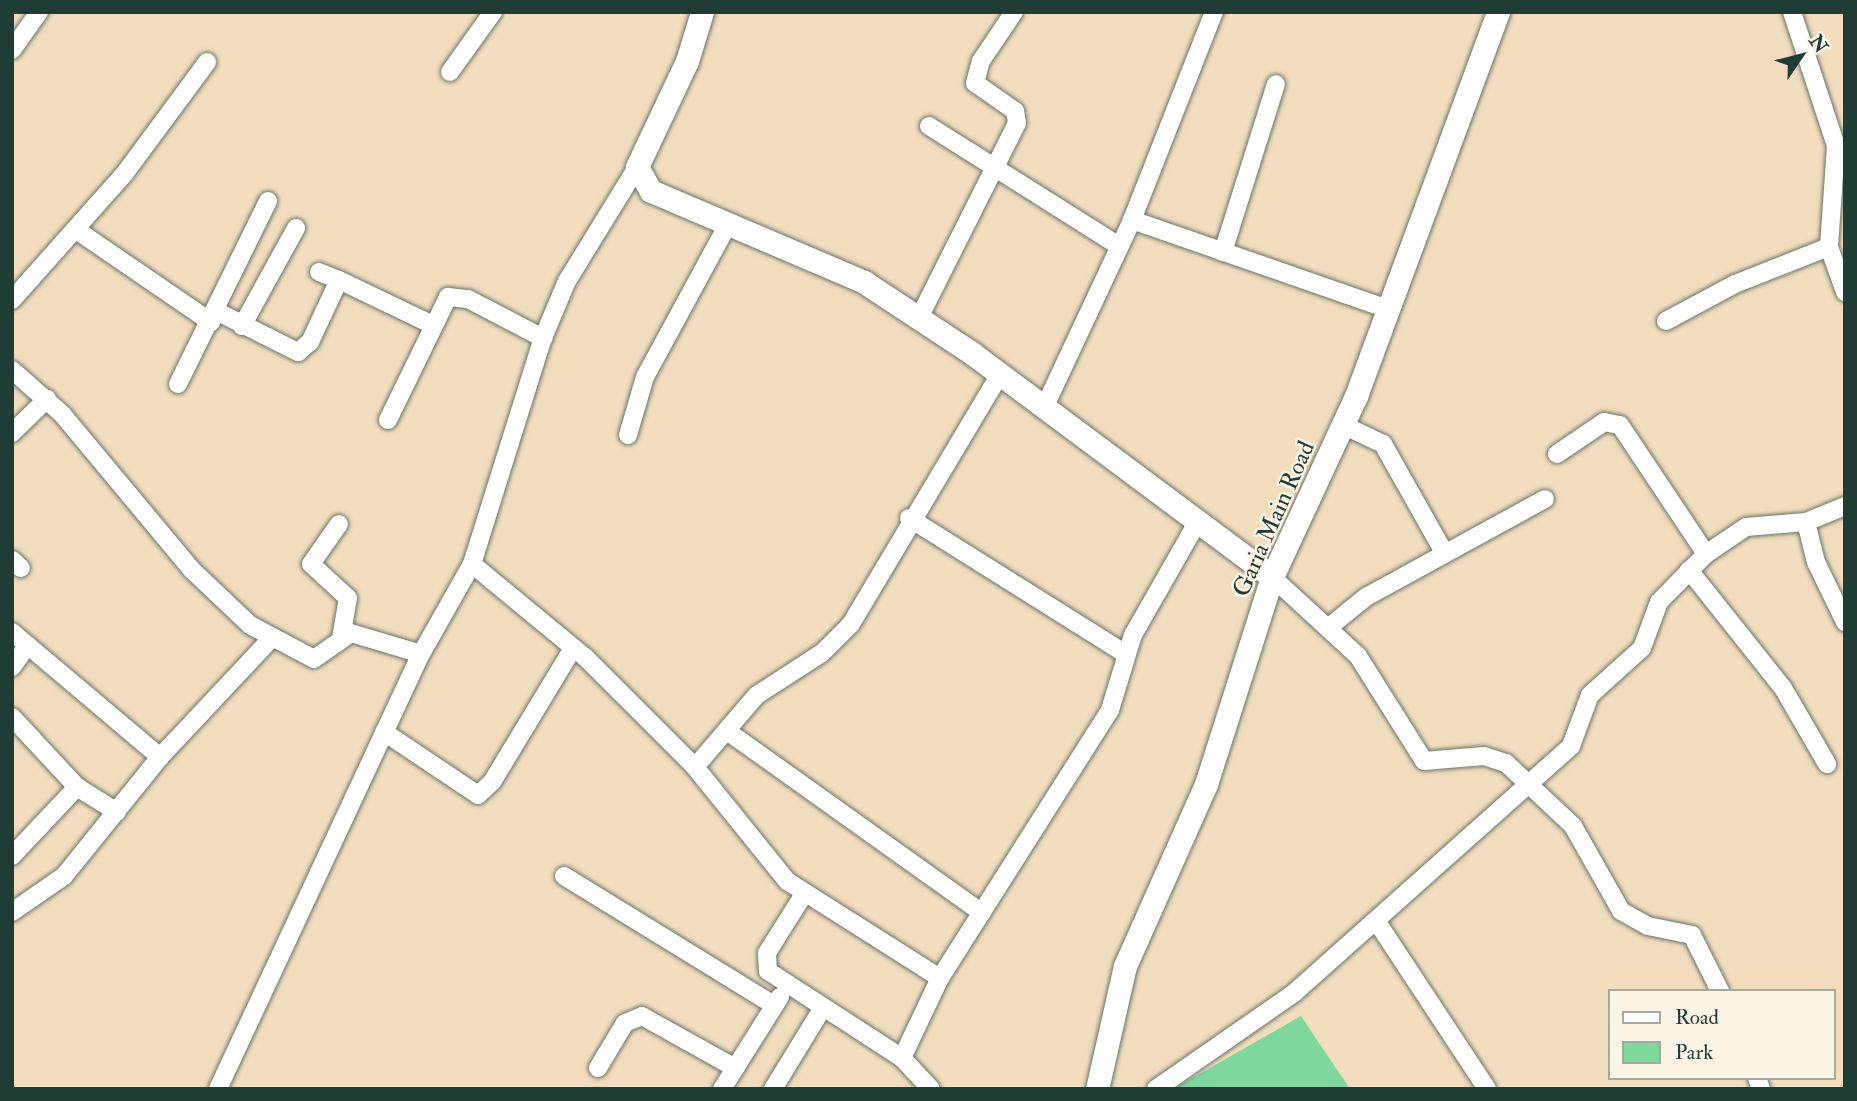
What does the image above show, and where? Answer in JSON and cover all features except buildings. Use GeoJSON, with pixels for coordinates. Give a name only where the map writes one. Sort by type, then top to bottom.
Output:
{"type":"FeatureCollection","features":[{"type":"Feature","properties":{"kind":"main road"},"geometry":{"type":"LineString","coordinates":[[702,12],[687,61],[637,167],[651,191],[864,282],[1045,406],[1272,577]]}},
{"type":"Feature","properties":{"kind":"main road","name":"Garia Main Road"},"geometry":{"type":"LineString","coordinates":[[1097,1089],[1125,966],[1206,784],[1272,577],[1343,425],[1498,12]]}},
{"type":"Feature","properties":{"kind":"street"},"geometry":{"type":"LineString","coordinates":[[12,50],[39,12]]}},
{"type":"Feature","properties":{"kind":"street"},"geometry":{"type":"LineString","coordinates":[[450,72],[493,12]]}},
{"type":"Feature","properties":{"kind":"street"},"geometry":{"type":"LineString","coordinates":[[919,318],[1017,123],[1014,111],[975,83],[981,61],[1014,12]]}},
{"type":"Feature","properties":{"kind":"street"},"geometry":{"type":"LineString","coordinates":[[1045,406],[1132,220],[1214,12]]}},
{"type":"Feature","properties":{"kind":"street"},"geometry":{"type":"LineString","coordinates":[[1792,12],[1831,119],[1839,193],[1829,247],[1845,292]]}},
{"type":"Feature","properties":{"kind":"street"},"geometry":{"type":"LineString","coordinates":[[12,300],[75,229],[207,62]]}},
{"type":"Feature","properties":{"kind":"street"},"geometry":{"type":"LineString","coordinates":[[1223,251],[1276,84]]}},
{"type":"Feature","properties":{"kind":"street"},"geometry":{"type":"LineString","coordinates":[[929,126],[998,165],[1119,246]]}},
{"type":"Feature","properties":{"kind":"street"},"geometry":{"type":"LineString","coordinates":[[218,1089],[421,654],[472,564],[542,338],[585,247],[637,167]]}},
{"type":"Feature","properties":{"kind":"street"},"geometry":{"type":"LineString","coordinates":[[178,384],[268,201]]}},
{"type":"Feature","properties":{"kind":"street"},"geometry":{"type":"LineString","coordinates":[[1132,220],[1388,309]]}},
{"type":"Feature","properties":{"kind":"street"},"geometry":{"type":"LineString","coordinates":[[628,435],[645,377],[728,224]]}},
{"type":"Feature","properties":{"kind":"street"},"geometry":{"type":"LineString","coordinates":[[242,326],[296,228]]}},
{"type":"Feature","properties":{"kind":"street"},"geometry":{"type":"LineString","coordinates":[[75,229],[213,317],[242,326],[298,352],[310,342],[339,280]]}},
{"type":"Feature","properties":{"kind":"street"},"geometry":{"type":"LineString","coordinates":[[1666,321],[1735,284],[1829,247]]}},
{"type":"Feature","properties":{"kind":"street"},"geometry":{"type":"LineString","coordinates":[[319,272],[431,324]]}},
{"type":"Feature","properties":{"kind":"street"},"geometry":{"type":"LineString","coordinates":[[388,420],[444,300],[454,296],[542,338]]}},
{"type":"Feature","properties":{"kind":"street"},"geometry":{"type":"LineString","coordinates":[[12,370],[47,399],[192,570],[232,611],[271,639],[314,659],[341,638],[362,633],[421,654]]}},
{"type":"Feature","properties":{"kind":"street"},"geometry":{"type":"LineString","coordinates":[[695,767],[757,695],[822,653],[851,624],[909,518],[1000,374]]}},
{"type":"Feature","properties":{"kind":"street"},"geometry":{"type":"LineString","coordinates":[[12,433],[47,399]]}},
{"type":"Feature","properties":{"kind":"street"},"geometry":{"type":"LineString","coordinates":[[1557,454],[1604,422],[1620,425],[1706,554]]}},
{"type":"Feature","properties":{"kind":"street"},"geometry":{"type":"LineString","coordinates":[[1343,425],[1383,444],[1445,554]]}},
{"type":"Feature","properties":{"kind":"street"},"geometry":{"type":"LineString","coordinates":[[1328,628],[1366,597],[1545,499]]}},
{"type":"Feature","properties":{"kind":"street"},"geometry":{"type":"LineString","coordinates":[[1156,1089],[1294,993],[1377,922],[1578,738],[1591,695],[1642,648],[1659,602],[1706,554],[1746,527],[1805,522],[1845,506]]}},
{"type":"Feature","properties":{"kind":"street"},"geometry":{"type":"LineString","coordinates":[[909,518],[1126,654]]}},
{"type":"Feature","properties":{"kind":"street"},"geometry":{"type":"LineString","coordinates":[[902,1058],[940,978],[1110,710],[1126,654],[1198,521]]}},
{"type":"Feature","properties":{"kind":"street"},"geometry":{"type":"LineString","coordinates":[[1805,522],[1816,562],[1845,622]]}},
{"type":"Feature","properties":{"kind":"street"},"geometry":{"type":"LineString","coordinates":[[340,524],[311,564],[348,598],[341,638]]}},
{"type":"Feature","properties":{"kind":"street"},"geometry":{"type":"LineString","coordinates":[[472,564],[573,648],[695,767],[774,868],[804,894],[940,978]]}},
{"type":"Feature","properties":{"kind":"street"},"geometry":{"type":"LineString","coordinates":[[1689,570],[1783,688],[1827,764]]}},
{"type":"Feature","properties":{"kind":"street"},"geometry":{"type":"LineString","coordinates":[[1272,577],[1328,628],[1372,674],[1424,761],[1496,757],[1527,782],[1577,832],[1620,911],[1648,926],[1692,935],[1719,989]]}},
{"type":"Feature","properties":{"kind":"street"},"geometry":{"type":"LineString","coordinates":[[12,632],[160,757]]}},
{"type":"Feature","properties":{"kind":"street"},"geometry":{"type":"LineString","coordinates":[[12,912],[64,876],[160,757],[271,639]]}},
{"type":"Feature","properties":{"kind":"street"},"geometry":{"type":"LineString","coordinates":[[12,667],[28,645]]}},
{"type":"Feature","properties":{"kind":"street"},"geometry":{"type":"LineString","coordinates":[[384,732],[478,795],[492,782],[573,648]]}},
{"type":"Feature","properties":{"kind":"street"},"geometry":{"type":"LineString","coordinates":[[12,717],[77,787],[117,812]]}},
{"type":"Feature","properties":{"kind":"street"},"geometry":{"type":"LineString","coordinates":[[727,731],[982,913]]}},
{"type":"Feature","properties":{"kind":"street"},"geometry":{"type":"LineString","coordinates":[[12,856],[77,787]]}},
{"type":"Feature","properties":{"kind":"street"},"geometry":{"type":"LineString","coordinates":[[564,876],[774,1005]]}},
{"type":"Feature","properties":{"kind":"street"},"geometry":{"type":"LineString","coordinates":[[804,894],[767,953],[768,971],[787,987],[902,1058],[931,1089]]}},
{"type":"Feature","properties":{"kind":"street"},"geometry":{"type":"LineString","coordinates":[[1377,922],[1487,1089]]}},
{"type":"Feature","properties":{"kind":"street"},"geometry":{"type":"LineString","coordinates":[[722,1089],[787,987]]}},
{"type":"Feature","properties":{"kind":"street"},"geometry":{"type":"LineString","coordinates":[[773,1089],[822,1009]]}},
{"type":"Feature","properties":{"kind":"street"},"geometry":{"type":"LineString","coordinates":[[598,1068],[625,1023],[642,1016],[735,1068]]}},
{"type":"Feature","properties":{"kind":"green space"},"geometry":{"type":"Polygon","coordinates":[[[1301,1016],[1350,1089],[1173,1089],[1301,1016]]]}}]}
